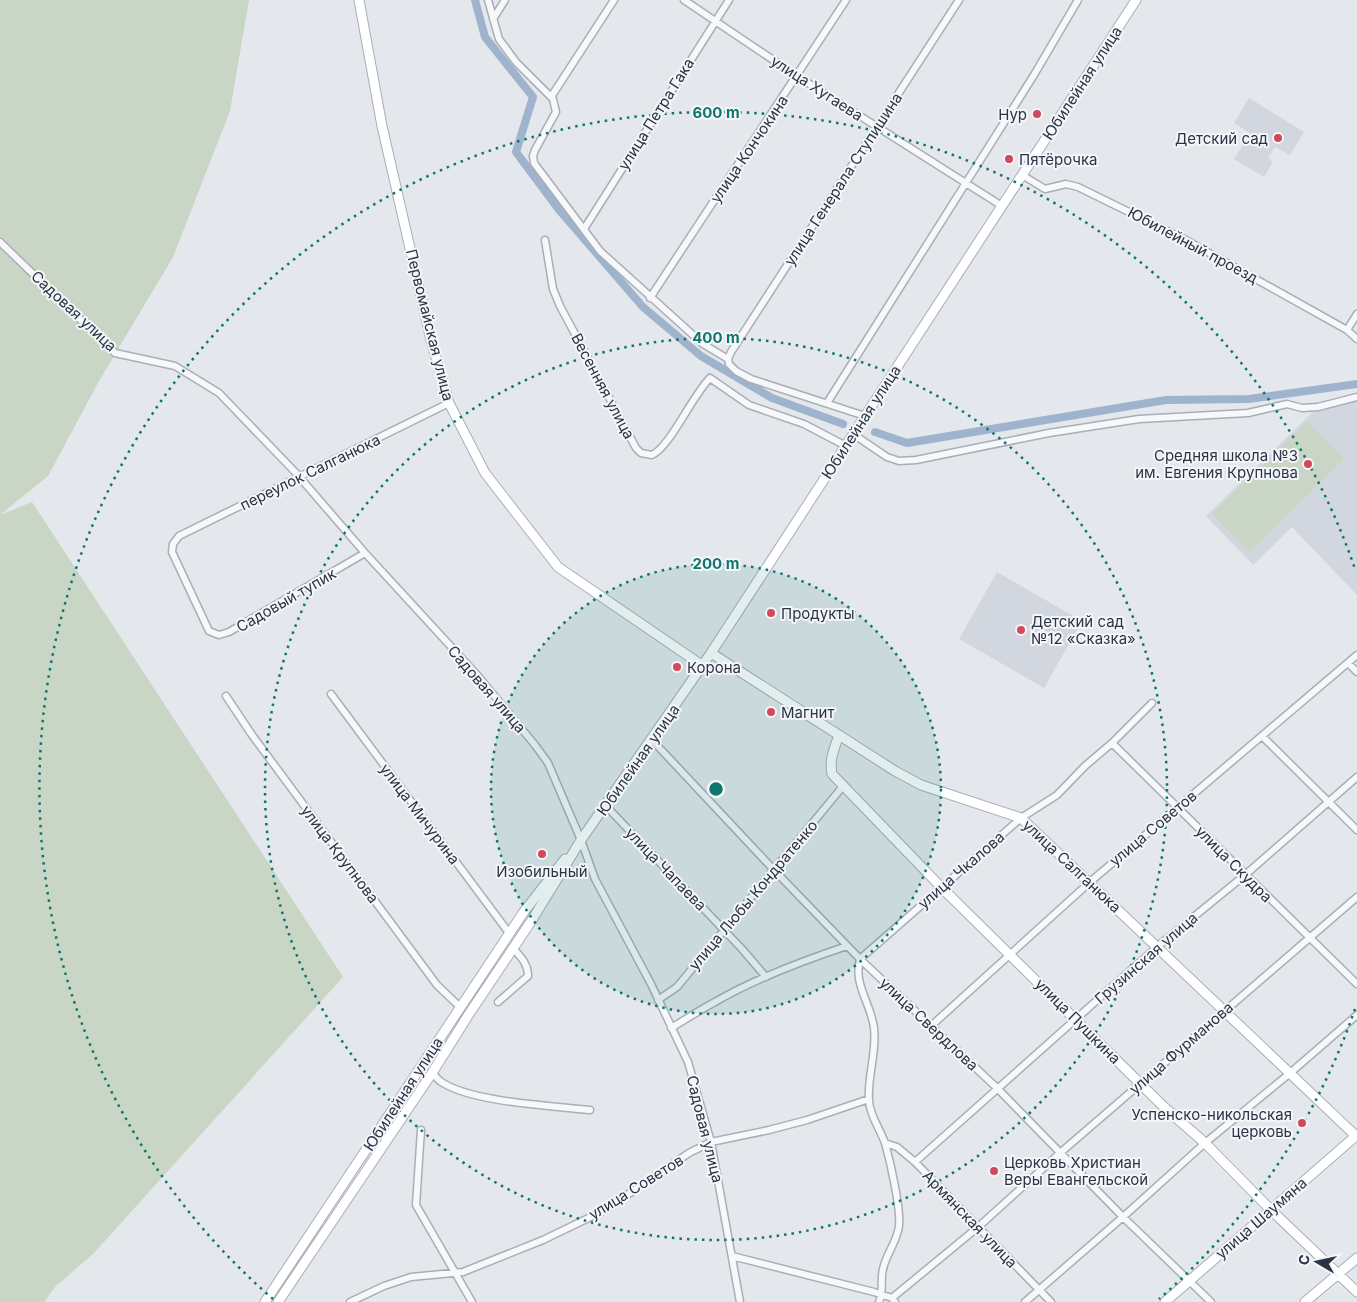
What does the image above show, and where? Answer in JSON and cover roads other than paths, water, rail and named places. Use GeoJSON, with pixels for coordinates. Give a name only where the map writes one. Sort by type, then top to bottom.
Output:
{"type":"FeatureCollection","features":[{"type":"Feature","properties":{"kind":"main road","name":"Первомайская улица"},"geometry":{"type":"LineString","coordinates":[[359,0],[385,136],[431,340],[449,403],[486,473],[558,567],[702,666]]}},
{"type":"Feature","properties":{"kind":"main road","name":"Юбилейная улица"},"geometry":{"type":"LineString","coordinates":[[265,1302],[509,933],[606,806],[711,653],[1136,0]]}},
{"type":"Feature","properties":{"kind":"main road","name":"улица Салганюка"},"geometry":{"type":"LineString","coordinates":[[711,653],[895,771],[921,785],[1021,818],[1158,946],[1289,1074],[1357,1136]]}},
{"type":"Feature","properties":{"kind":"main road","name":"улица Пушкина"},"geometry":{"type":"LineString","coordinates":[[839,735],[830,765],[832,774],[941,887],[1076,1018],[1140,1084],[1205,1143],[1271,1210],[1357,1292]]}},
{"type":"Feature","properties":{"kind":"main road","name":"Юбилейная улица"},"geometry":{"type":"LineString","coordinates":[[278,1302],[432,1073],[581,840]]}},
{"type":"Feature","properties":{"kind":"main road","name":"улица Шаумяна"},"geometry":{"type":"LineString","coordinates":[[1166,1302],[1357,1136]]}},
{"type":"Feature","properties":{"kind":"main road"},"geometry":{"type":"LineString","coordinates":[[368,1147],[378,1154]]}},
{"type":"Feature","properties":{"kind":"main road"},"geometry":{"type":"LineString","coordinates":[[1305,1302],[1357,1258]]}},
{"type":"Feature","properties":{"kind":"street"},"geometry":{"type":"LineString","coordinates":[[488,0],[499,39],[516,62],[551,97],[556,106],[556,112],[535,150],[533,156],[534,163],[600,251],[703,344],[728,359],[728,364],[736,371],[751,379],[865,416]]}},
{"type":"Feature","properties":{"kind":"street"},"geometry":{"type":"LineString","coordinates":[[493,19],[505,0]]}},
{"type":"Feature","properties":{"kind":"street"},"geometry":{"type":"LineString","coordinates":[[551,97],[614,0]]}},
{"type":"Feature","properties":{"kind":"street","name":"улица Хугаева"},"geometry":{"type":"LineString","coordinates":[[684,0],[798,76],[1002,206]]}},
{"type":"Feature","properties":{"kind":"street","name":"улица Петра Гака"},"geometry":{"type":"LineString","coordinates":[[584,229],[729,0]]}},
{"type":"Feature","properties":{"kind":"street","name":"улица Кончокина"},"geometry":{"type":"LineString","coordinates":[[650,298],[798,76],[846,0]]}},
{"type":"Feature","properties":{"kind":"street","name":"улица Генерала Ступишина"},"geometry":{"type":"LineString","coordinates":[[728,359],[959,0]]}},
{"type":"Feature","properties":{"kind":"street"},"geometry":{"type":"LineString","coordinates":[[827,403],[1034,75],[1078,0]]}},
{"type":"Feature","properties":{"kind":"street","name":"Юбилейный проезд"},"geometry":{"type":"LineString","coordinates":[[1022,175],[1045,189],[1066,184],[1078,187],[1186,240],[1347,330],[1357,339]]}},
{"type":"Feature","properties":{"kind":"street","name":"Весенняя улица"},"geometry":{"type":"LineString","coordinates":[[545,240],[553,289],[560,306],[636,448],[641,453],[652,455],[662,448],[701,387],[710,378],[749,405],[804,424],[846,446]]}},
{"type":"Feature","properties":{"kind":"street","name":"Садовая улица"},"geometry":{"type":"LineString","coordinates":[[0,242],[116,352],[175,366],[219,394],[299,478],[478,676],[548,763],[581,840],[595,879],[688,1062],[711,1142],[740,1302]]}},
{"type":"Feature","properties":{"kind":"street"},"geometry":{"type":"LineString","coordinates":[[1347,330],[1357,314]]}},
{"type":"Feature","properties":{"kind":"street"},"geometry":{"type":"LineString","coordinates":[[853,434],[887,457],[899,461],[916,460],[1049,433],[1139,419],[1248,413],[1286,404],[1302,408],[1318,407],[1357,397]]}},
{"type":"Feature","properties":{"kind":"street","name":"переулок Салганюка"},"geometry":{"type":"LineString","coordinates":[[173,544],[179,536],[449,403]]}},
{"type":"Feature","properties":{"kind":"street","name":"Садовый тупик"},"geometry":{"type":"LineString","coordinates":[[173,544],[172,552],[209,631],[219,635],[229,632],[365,553]]}},
{"type":"Feature","properties":{"kind":"street","name":"улица Советов"},"geometry":{"type":"LineString","coordinates":[[931,1026],[1090,882],[1357,655]]}},
{"type":"Feature","properties":{"kind":"street"},"geometry":{"type":"LineString","coordinates":[[1348,663],[1357,672]]}},
{"type":"Feature","properties":{"kind":"street","name":"улица Мичурина"},"geometry":{"type":"LineString","coordinates":[[331,694],[509,933]]}},
{"type":"Feature","properties":{"kind":"street","name":"улица Крупнова"},"geometry":{"type":"LineString","coordinates":[[226,696],[252,735],[437,985],[460,1007]]}},
{"type":"Feature","properties":{"kind":"street","name":"улица Чкалова"},"geometry":{"type":"LineString","coordinates":[[860,959],[1021,818],[1057,794],[1152,703]]}},
{"type":"Feature","properties":{"kind":"street"},"geometry":{"type":"LineString","coordinates":[[1262,736],[1357,830]]}},
{"type":"Feature","properties":{"kind":"street","name":"улица Свердлова"},"geometry":{"type":"LineString","coordinates":[[652,740],[847,946],[997,1088],[1123,1217],[1211,1302]]}},
{"type":"Feature","properties":{"kind":"street","name":"улица Скудра"},"geometry":{"type":"LineString","coordinates":[[1112,743],[1357,984]]}},
{"type":"Feature","properties":{"kind":"street","name":"Грузинская улица"},"geometry":{"type":"LineString","coordinates":[[915,1162],[1158,946],[1245,875],[1357,777]]}},
{"type":"Feature","properties":{"kind":"street","name":"улица Любы Кондратенко"},"geometry":{"type":"LineString","coordinates":[[658,1000],[677,986],[844,785]]}},
{"type":"Feature","properties":{"kind":"street","name":"улица Чапаева"},"geometry":{"type":"LineString","coordinates":[[606,806],[766,977]]}},
{"type":"Feature","properties":{"kind":"street","name":"улица Фурманова"},"geometry":{"type":"LineString","coordinates":[[894,1300],[1060,1153],[1357,897]]}},
{"type":"Feature","properties":{"kind":"street"},"geometry":{"type":"LineString","coordinates":[[671,1028],[715,1001],[766,977],[814,957],[847,946]]}},
{"type":"Feature","properties":{"kind":"street"},"geometry":{"type":"LineString","coordinates":[[498,1002],[528,976],[528,970],[524,961],[513,948]]}},
{"type":"Feature","properties":{"kind":"street"},"geometry":{"type":"LineString","coordinates":[[860,959],[857,969],[858,977],[872,1014],[874,1028],[875,1044],[869,1098],[870,1110],[885,1143],[897,1202],[899,1225],[896,1240],[883,1267],[882,1295],[878,1302]]}},
{"type":"Feature","properties":{"kind":"street"},"geometry":{"type":"LineString","coordinates":[[1025,1302],[1205,1143],[1357,1015]]}},
{"type":"Feature","properties":{"kind":"street"},"geometry":{"type":"LineString","coordinates":[[432,1073],[441,1081],[465,1093],[590,1110]]}},
{"type":"Feature","properties":{"kind":"street","name":"улица Советов"},"geometry":{"type":"LineString","coordinates":[[350,1302],[410,1276],[463,1272],[543,1240],[605,1210],[689,1153],[711,1142],[807,1120],[869,1098]]}},
{"type":"Feature","properties":{"kind":"street"},"geometry":{"type":"LineString","coordinates":[[420,1130],[416,1205],[472,1302]]}},
{"type":"Feature","properties":{"kind":"street","name":"Армянская улица"},"geometry":{"type":"LineString","coordinates":[[885,1143],[898,1147],[915,1162],[977,1228],[1051,1302]]}},
{"type":"Feature","properties":{"kind":"street"},"geometry":{"type":"LineString","coordinates":[[732,1256],[882,1295],[894,1300]]}},
{"type":"Feature","properties":{"kind":"waterway"},"geometry":{"type":"LineString","coordinates":[[475,0],[485,37],[533,97],[516,152],[560,211],[643,307],[701,356],[772,398],[843,424]]}},
{"type":"Feature","properties":{"kind":"waterway"},"geometry":{"type":"LineString","coordinates":[[875,432],[907,443],[1166,400],[1249,399],[1357,384]]}},
{"type":"Feature","properties":{"kind":"place","name":"Нур"},"geometry":{"type":"Point","coordinates":[1037,114]}},
{"type":"Feature","properties":{"kind":"place","name":"Детский сад"},"geometry":{"type":"Point","coordinates":[1278,138]}},
{"type":"Feature","properties":{"kind":"place","name":"Пятёрочка"},"geometry":{"type":"Point","coordinates":[1009,159]}},
{"type":"Feature","properties":{"kind":"place","name":"Средняя школа №3 им. Евгения Крупнова"},"geometry":{"type":"Point","coordinates":[1308,464]}},
{"type":"Feature","properties":{"kind":"place","name":"Продукты"},"geometry":{"type":"Point","coordinates":[771,613]}},
{"type":"Feature","properties":{"kind":"place","name":"Детский сад №12 «Сказка»"},"geometry":{"type":"Point","coordinates":[1021,630]}},
{"type":"Feature","properties":{"kind":"place","name":"Корона"},"geometry":{"type":"Point","coordinates":[677,667]}},
{"type":"Feature","properties":{"kind":"place","name":"Магнит"},"geometry":{"type":"Point","coordinates":[771,712]}},
{"type":"Feature","properties":{"kind":"place","name":"Изобильный"},"geometry":{"type":"Point","coordinates":[542,854]}},
{"type":"Feature","properties":{"kind":"place","name":"Успенско-никольская церковь"},"geometry":{"type":"Point","coordinates":[1302,1123]}},
{"type":"Feature","properties":{"kind":"place","name":"Церковь Христиан Веры Евангельской"},"geometry":{"type":"Point","coordinates":[994,1171]}}]}
